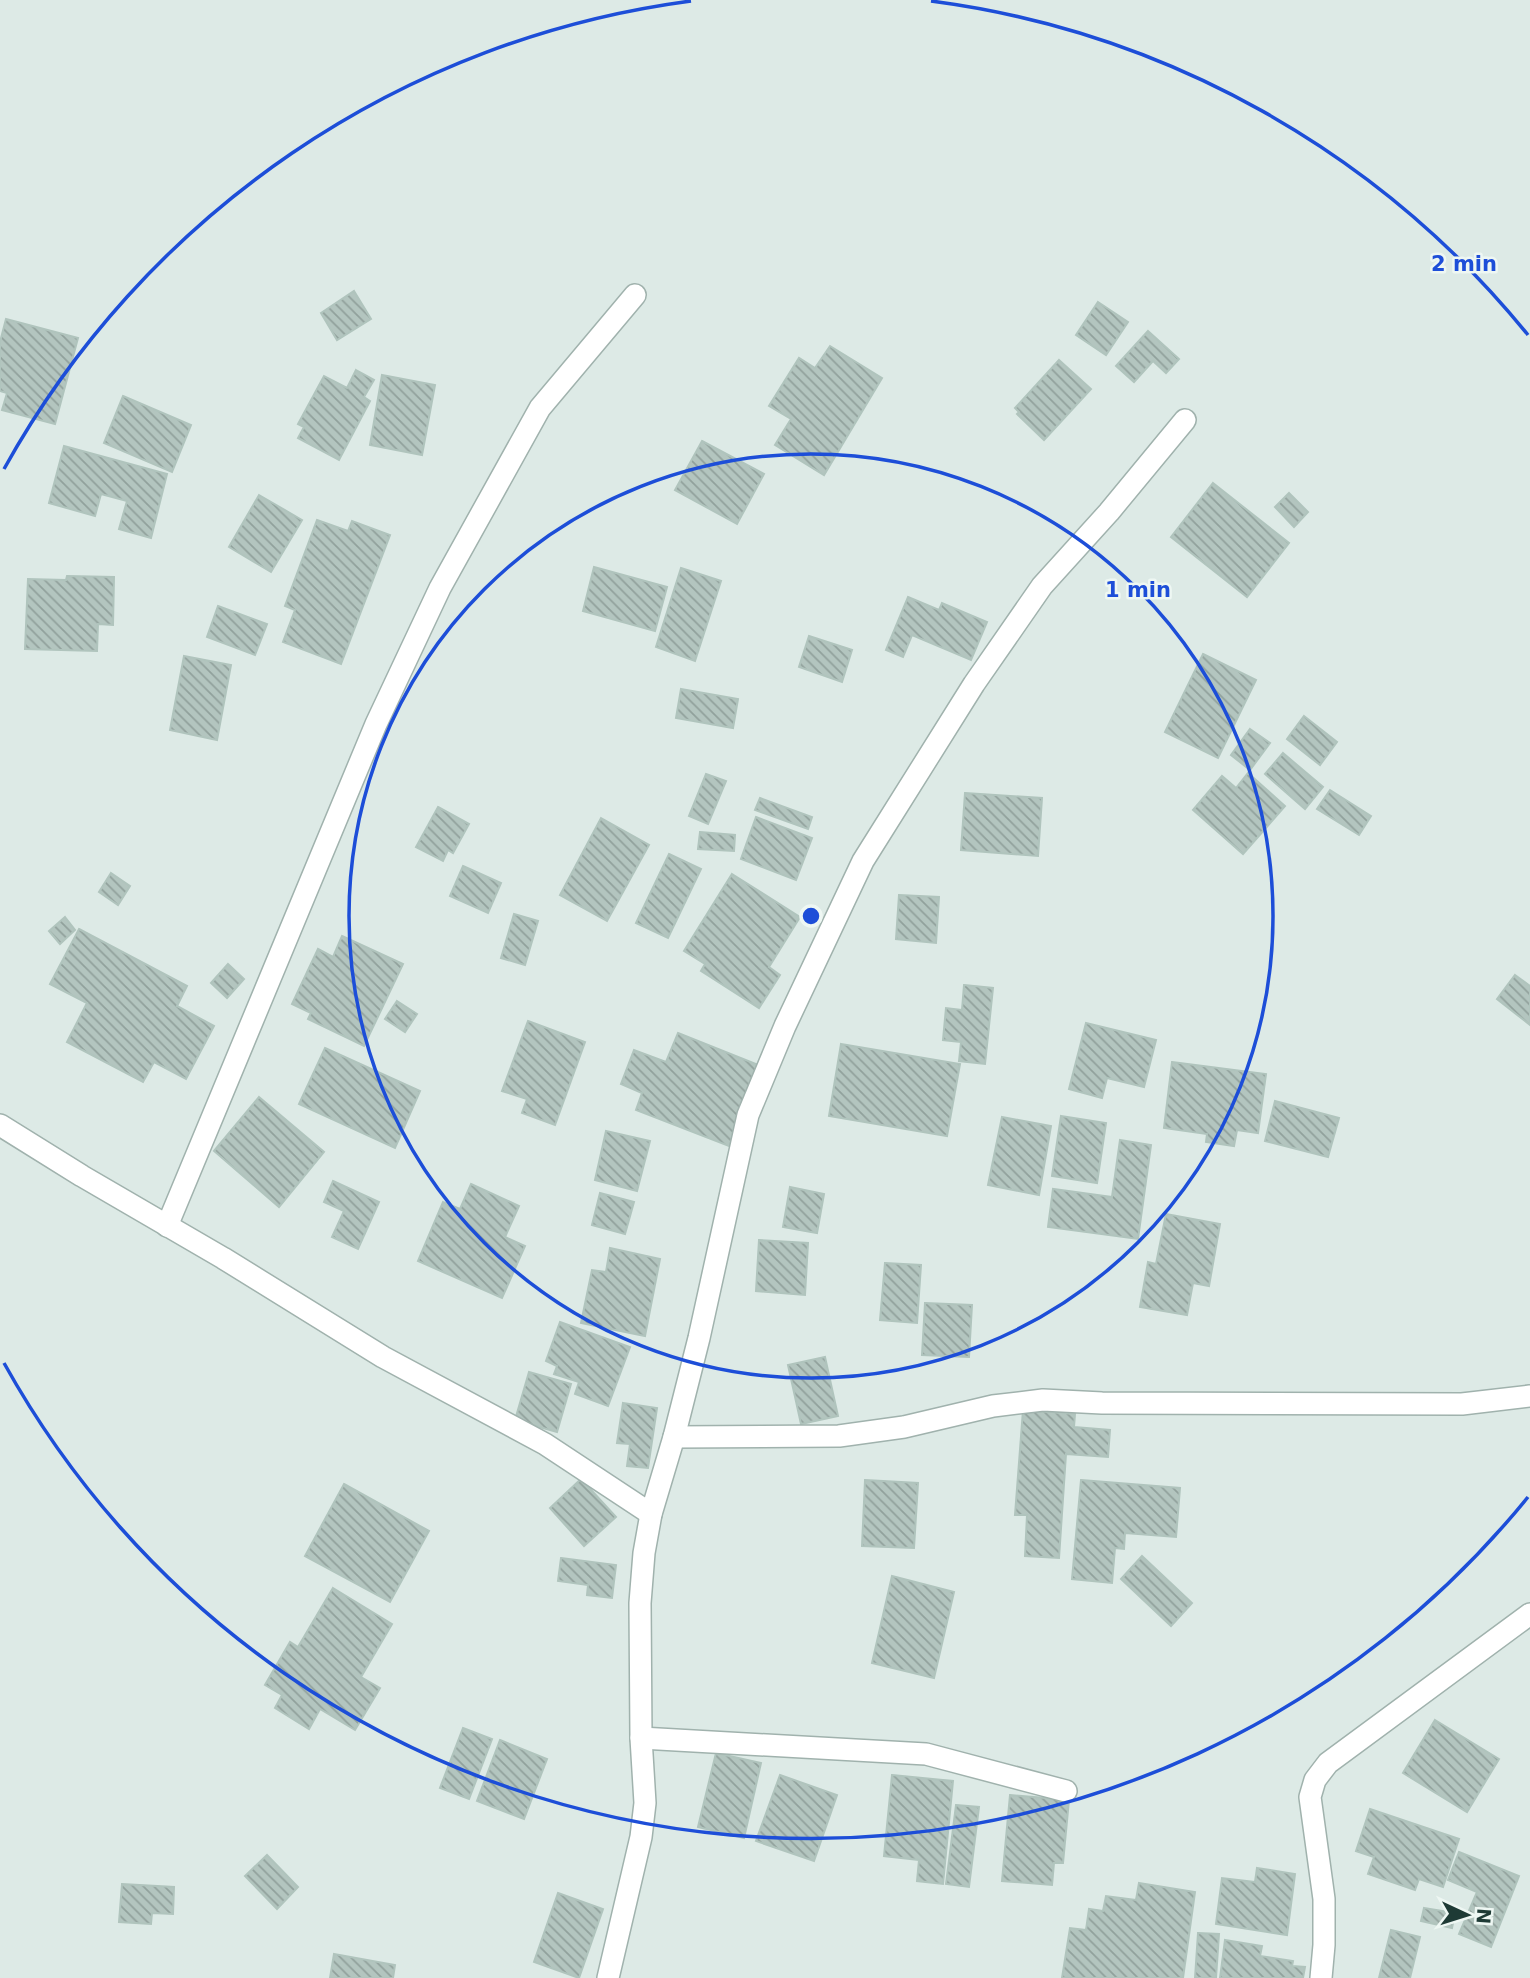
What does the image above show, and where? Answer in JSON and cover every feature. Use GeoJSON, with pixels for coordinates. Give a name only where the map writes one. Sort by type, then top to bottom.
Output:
{"type":"FeatureCollection","features":[{"type":"Feature","properties":{"kind":"street"},"geometry":{"type":"LineString","coordinates":[[167,1226],[371,736],[440,587],[540,408],[635,295]]}},
{"type":"Feature","properties":{"kind":"street"},"geometry":{"type":"LineString","coordinates":[[608,1978],[641,1837],[645,1803],[641,1738],[640,1604],[644,1553],[651,1514],[699,1338],[748,1115],[785,1026],[863,861],[974,684],[1042,586],[1109,512],[1185,420]]}},
{"type":"Feature","properties":{"kind":"street"},"geometry":{"type":"LineString","coordinates":[[0,1125],[383,1357],[545,1444],[651,1514]]}},
{"type":"Feature","properties":{"kind":"street"},"geometry":{"type":"LineString","coordinates":[[674,1437],[839,1436],[904,1427],[993,1406],[1042,1400],[1116,1403],[1462,1404],[1530,1396]]}},
{"type":"Feature","properties":{"kind":"street"},"geometry":{"type":"LineString","coordinates":[[1321,1978],[1324,1899],[1310,1797],[1315,1780],[1328,1763],[1530,1614]]}},
{"type":"Feature","properties":{"kind":"street"},"geometry":{"type":"LineString","coordinates":[[641,1738],[926,1754],[1066,1791]]}},
{"type":"Feature","properties":{"kind":"building"},"geometry":{"type":"Polygon","coordinates":[[[354,291],[371,319],[337,340],[321,313],[354,291]]]}},
{"type":"Feature","properties":{"kind":"building"},"geometry":{"type":"Polygon","coordinates":[[[1098,302],[1128,322],[1106,355],[1076,335],[1098,302]]]}},
{"type":"Feature","properties":{"kind":"building"},"geometry":{"type":"Polygon","coordinates":[[[6,319],[78,338],[55,424],[2,410],[7,393],[0,391],[0,342],[6,319]]]}},
{"type":"Feature","properties":{"kind":"building"},"geometry":{"type":"Polygon","coordinates":[[[1148,331],[1179,359],[1166,373],[1153,361],[1134,382],[1116,366],[1148,331]]]}},
{"type":"Feature","properties":{"kind":"building"},"geometry":{"type":"Polygon","coordinates":[[[830,346],[882,378],[824,475],[775,445],[791,419],[769,406],[799,358],[815,368],[830,346]]]}},
{"type":"Feature","properties":{"kind":"building"},"geometry":{"type":"Polygon","coordinates":[[[1059,360],[1091,389],[1044,440],[1017,414],[1019,412],[1015,408],[1059,360]]]}},
{"type":"Feature","properties":{"kind":"building"},"geometry":{"type":"Polygon","coordinates":[[[356,370],[374,380],[364,397],[370,401],[339,460],[298,438],[304,427],[298,424],[324,376],[347,388],[356,370]]]}},
{"type":"Feature","properties":{"kind":"building"},"geometry":{"type":"Polygon","coordinates":[[[382,375],[435,385],[422,455],[370,445],[382,375]]]}},
{"type":"Feature","properties":{"kind":"building"},"geometry":{"type":"Polygon","coordinates":[[[123,396],[191,425],[172,472],[104,443],[123,396]]]}},
{"type":"Feature","properties":{"kind":"building"},"geometry":{"type":"Polygon","coordinates":[[[702,441],[764,474],[737,524],[675,490],[702,441]]]}},
{"type":"Feature","properties":{"kind":"building"},"geometry":{"type":"Polygon","coordinates":[[[64,446],[167,474],[151,538],[119,529],[127,501],[101,494],[95,516],[49,503],[64,446]]]}},
{"type":"Feature","properties":{"kind":"building"},"geometry":{"type":"Polygon","coordinates":[[[1213,483],[1289,543],[1247,597],[1171,537],[1213,483]]]}},
{"type":"Feature","properties":{"kind":"building"},"geometry":{"type":"Polygon","coordinates":[[[1289,493],[1308,512],[1294,527],[1275,507],[1289,493]]]}},
{"type":"Feature","properties":{"kind":"building"},"geometry":{"type":"Polygon","coordinates":[[[259,495],[302,520],[271,572],[229,547],[259,495]]]}},
{"type":"Feature","properties":{"kind":"building"},"geometry":{"type":"Polygon","coordinates":[[[317,520],[348,531],[352,521],[390,535],[341,664],[283,642],[295,610],[285,606],[317,520]]]}},
{"type":"Feature","properties":{"kind":"building"},"geometry":{"type":"Polygon","coordinates":[[[594,567],[667,587],[655,631],[583,611],[594,567]]]}},
{"type":"Feature","properties":{"kind":"building"},"geometry":{"type":"Polygon","coordinates":[[[681,568],[721,581],[695,661],[656,647],[681,568]]]}},
{"type":"Feature","properties":{"kind":"building"},"geometry":{"type":"Polygon","coordinates":[[[67,576],[114,577],[113,625],[98,624],[97,651],[25,649],[28,579],[66,580],[67,576]]]}},
{"type":"Feature","properties":{"kind":"building"},"geometry":{"type":"Polygon","coordinates":[[[908,597],[939,610],[942,603],[987,622],[971,660],[912,635],[903,657],[886,650],[908,597]]]}},
{"type":"Feature","properties":{"kind":"building"},"geometry":{"type":"Polygon","coordinates":[[[218,606],[267,624],[255,655],[207,637],[218,606]]]}},
{"type":"Feature","properties":{"kind":"building"},"geometry":{"type":"Polygon","coordinates":[[[809,636],[852,650],[842,682],[799,667],[809,636]]]}},
{"type":"Feature","properties":{"kind":"building"},"geometry":{"type":"Polygon","coordinates":[[[1203,654],[1256,680],[1218,758],[1165,732],[1203,654]]]}},
{"type":"Feature","properties":{"kind":"building"},"geometry":{"type":"Polygon","coordinates":[[[184,656],[231,665],[217,740],[170,730],[184,656]]]}},
{"type":"Feature","properties":{"kind":"building"},"geometry":{"type":"Polygon","coordinates":[[[681,689],[738,699],[733,728],[676,718],[681,689]]]}},
{"type":"Feature","properties":{"kind":"building"},"geometry":{"type":"Polygon","coordinates":[[[1304,716],[1337,742],[1320,765],[1287,739],[1304,716]]]}},
{"type":"Feature","properties":{"kind":"building"},"geometry":{"type":"Polygon","coordinates":[[[1250,729],[1270,743],[1250,770],[1231,755],[1250,729]]]}},
{"type":"Feature","properties":{"kind":"building"},"geometry":{"type":"Polygon","coordinates":[[[1283,753],[1323,787],[1305,809],[1265,774],[1283,753]]]}},
{"type":"Feature","properties":{"kind":"building"},"geometry":{"type":"Polygon","coordinates":[[[1248,773],[1285,806],[1243,854],[1193,810],[1222,776],[1236,788],[1248,773]]]}},
{"type":"Feature","properties":{"kind":"building"},"geometry":{"type":"Polygon","coordinates":[[[706,774],[726,781],[708,824],[689,816],[706,774]]]}},
{"type":"Feature","properties":{"kind":"building"},"geometry":{"type":"Polygon","coordinates":[[[1330,790],[1371,816],[1359,835],[1317,809],[1330,790]]]}},
{"type":"Feature","properties":{"kind":"building"},"geometry":{"type":"Polygon","coordinates":[[[965,793],[1042,798],[1038,856],[961,850],[965,793]]]}},
{"type":"Feature","properties":{"kind":"building"},"geometry":{"type":"Polygon","coordinates":[[[760,798],[812,817],[808,829],[755,810],[760,798]]]}},
{"type":"Feature","properties":{"kind":"building"},"geometry":{"type":"Polygon","coordinates":[[[438,807],[469,824],[453,853],[448,850],[443,861],[416,847],[438,807]]]}},
{"type":"Feature","properties":{"kind":"building"},"geometry":{"type":"Polygon","coordinates":[[[756,817],[812,838],[796,880],[741,859],[756,817]]]}},
{"type":"Feature","properties":{"kind":"building"},"geometry":{"type":"Polygon","coordinates":[[[601,818],[649,845],[607,921],[560,895],[601,818]]]}},
{"type":"Feature","properties":{"kind":"building"},"geometry":{"type":"Polygon","coordinates":[[[700,832],[735,835],[734,851],[698,849],[700,832]]]}},
{"type":"Feature","properties":{"kind":"building"},"geometry":{"type":"Polygon","coordinates":[[[669,854],[701,869],[668,938],[636,923],[669,854]]]}},
{"type":"Feature","properties":{"kind":"building"},"geometry":{"type":"Polygon","coordinates":[[[463,866],[501,883],[488,913],[450,896],[463,866]]]}},
{"type":"Feature","properties":{"kind":"building"},"geometry":{"type":"Polygon","coordinates":[[[111,873],[130,886],[118,905],[99,892],[111,873]]]}},
{"type":"Feature","properties":{"kind":"building"},"geometry":{"type":"Polygon","coordinates":[[[732,874],[800,917],[769,967],[780,975],[759,1008],[701,971],[705,964],[684,951],[732,874]]]}},
{"type":"Feature","properties":{"kind":"building"},"geometry":{"type":"Polygon","coordinates":[[[899,895],[939,897],[936,943],[896,939],[899,895]]]}},
{"type":"Feature","properties":{"kind":"building"},"geometry":{"type":"Polygon","coordinates":[[[514,914],[538,921],[525,965],[501,958],[514,914]]]}},
{"type":"Feature","properties":{"kind":"building"},"geometry":{"type":"Polygon","coordinates":[[[65,917],[75,930],[60,944],[49,931],[65,917]]]}},
{"type":"Feature","properties":{"kind":"building"},"geometry":{"type":"Polygon","coordinates":[[[79,929],[187,986],[177,1006],[214,1026],[186,1079],[154,1062],[143,1082],[67,1042],[87,1003],[50,984],[79,929]]]}},
{"type":"Feature","properties":{"kind":"building"},"geometry":{"type":"Polygon","coordinates":[[[342,936],[403,964],[364,1046],[308,1019],[311,1013],[292,1004],[318,949],[333,957],[342,936]]]}},
{"type":"Feature","properties":{"kind":"building"},"geometry":{"type":"Polygon","coordinates":[[[228,964],[244,979],[227,998],[211,983],[228,964]]]}},
{"type":"Feature","properties":{"kind":"building"},"geometry":{"type":"Polygon","coordinates":[[[1515,975],[1530,986],[1530,1025],[1497,999],[1515,975]]]}},
{"type":"Feature","properties":{"kind":"building"},"geometry":{"type":"Polygon","coordinates":[[[964,985],[993,988],[985,1064],[959,1061],[961,1042],[943,1040],[946,1008],[962,1010],[964,985]]]}},
{"type":"Feature","properties":{"kind":"building"},"geometry":{"type":"Polygon","coordinates":[[[397,1001],[417,1014],[405,1032],[385,1019],[397,1001]]]}},
{"type":"Feature","properties":{"kind":"building"},"geometry":{"type":"Polygon","coordinates":[[[528,1021],[585,1042],[555,1125],[522,1113],[527,1099],[502,1091],[528,1021]]]}},
{"type":"Feature","properties":{"kind":"building"},"geometry":{"type":"Polygon","coordinates":[[[1086,1023],[1156,1040],[1144,1087],[1107,1078],[1102,1098],[1069,1089],[1086,1023]]]}},
{"type":"Feature","properties":{"kind":"building"},"geometry":{"type":"Polygon","coordinates":[[[678,1033],[761,1066],[729,1146],[636,1110],[642,1093],[621,1084],[634,1050],[666,1062],[678,1033]]]}},
{"type":"Feature","properties":{"kind":"building"},"geometry":{"type":"Polygon","coordinates":[[[841,1044],[960,1064],[947,1136],[829,1116],[841,1044]]]}},
{"type":"Feature","properties":{"kind":"building"},"geometry":{"type":"Polygon","coordinates":[[[325,1048],[420,1091],[395,1148],[299,1104],[325,1048]]]}},
{"type":"Feature","properties":{"kind":"building"},"geometry":{"type":"Polygon","coordinates":[[[1172,1062],[1266,1074],[1258,1133],[1237,1130],[1234,1146],[1206,1142],[1207,1134],[1164,1128],[1172,1062]]]}},
{"type":"Feature","properties":{"kind":"building"},"geometry":{"type":"Polygon","coordinates":[[[259,1097],[324,1152],[279,1207],[214,1151],[259,1097]]]}},
{"type":"Feature","properties":{"kind":"building"},"geometry":{"type":"Polygon","coordinates":[[[1275,1101],[1339,1118],[1328,1157],[1265,1141],[1275,1101]]]}},
{"type":"Feature","properties":{"kind":"building"},"geometry":{"type":"Polygon","coordinates":[[[1061,1116],[1106,1123],[1097,1183],[1052,1176],[1061,1116]]]}},
{"type":"Feature","properties":{"kind":"building"},"geometry":{"type":"Polygon","coordinates":[[[1002,1117],[1051,1126],[1039,1195],[988,1185],[1002,1117]]]}},
{"type":"Feature","properties":{"kind":"building"},"geometry":{"type":"Polygon","coordinates":[[[606,1131],[650,1141],[637,1191],[595,1180],[606,1131]]]}},
{"type":"Feature","properties":{"kind":"building"},"geometry":{"type":"Polygon","coordinates":[[[1120,1140],[1151,1145],[1138,1239],[1048,1227],[1053,1189],[1112,1197],[1120,1140]]]}},
{"type":"Feature","properties":{"kind":"building"},"geometry":{"type":"Polygon","coordinates":[[[333,1181],[379,1202],[358,1249],[332,1237],[344,1211],[324,1202],[333,1181]]]}},
{"type":"Feature","properties":{"kind":"building"},"geometry":{"type":"Polygon","coordinates":[[[471,1184],[519,1206],[505,1237],[525,1246],[502,1298],[418,1261],[443,1202],[460,1209],[471,1184]]]}},
{"type":"Feature","properties":{"kind":"building"},"geometry":{"type":"Polygon","coordinates":[[[790,1187],[824,1194],[817,1233],[783,1227],[790,1187]]]}},
{"type":"Feature","properties":{"kind":"building"},"geometry":{"type":"Polygon","coordinates":[[[600,1193],[634,1202],[625,1234],[592,1225],[600,1193]]]}},
{"type":"Feature","properties":{"kind":"building"},"geometry":{"type":"Polygon","coordinates":[[[1166,1214],[1220,1224],[1209,1286],[1193,1283],[1187,1315],[1140,1307],[1148,1262],[1156,1264],[1166,1214]]]}},
{"type":"Feature","properties":{"kind":"building"},"geometry":{"type":"Polygon","coordinates":[[[759,1240],[808,1243],[805,1295],[756,1291],[759,1240]]]}},
{"type":"Feature","properties":{"kind":"building"},"geometry":{"type":"Polygon","coordinates":[[[610,1248],[660,1259],[645,1336],[581,1323],[592,1270],[606,1272],[610,1248]]]}},
{"type":"Feature","properties":{"kind":"building"},"geometry":{"type":"Polygon","coordinates":[[[885,1263],[921,1265],[917,1323],[880,1320],[885,1263]]]}},
{"type":"Feature","properties":{"kind":"building"},"geometry":{"type":"Polygon","coordinates":[[[925,1303],[972,1305],[969,1357],[922,1355],[925,1303]]]}},
{"type":"Feature","properties":{"kind":"building"},"geometry":{"type":"Polygon","coordinates":[[[560,1322],[630,1347],[608,1406],[575,1394],[579,1382],[554,1374],[557,1366],[546,1361],[560,1322]]]}},
{"type":"Feature","properties":{"kind":"building"},"geometry":{"type":"Polygon","coordinates":[[[825,1357],[838,1416],[801,1424],[788,1365],[825,1357]]]}},
{"type":"Feature","properties":{"kind":"building"},"geometry":{"type":"Polygon","coordinates":[[[529,1372],[571,1384],[557,1432],[515,1420],[529,1372]]]}},
{"type":"Feature","properties":{"kind":"building"},"geometry":{"type":"Polygon","coordinates":[[[623,1403],[657,1408],[648,1468],[627,1466],[630,1444],[617,1443],[623,1403]]]}},
{"type":"Feature","properties":{"kind":"building"},"geometry":{"type":"Polygon","coordinates":[[[1023,1410],[1075,1414],[1074,1427],[1110,1430],[1108,1457],[1066,1454],[1059,1558],[1025,1556],[1027,1515],[1015,1515],[1023,1410]]]}},
{"type":"Feature","properties":{"kind":"building"},"geometry":{"type":"Polygon","coordinates":[[[581,1479],[616,1517],[584,1546],[550,1508],[581,1479]]]}},
{"type":"Feature","properties":{"kind":"building"},"geometry":{"type":"Polygon","coordinates":[[[865,1480],[918,1483],[914,1548],[862,1546],[865,1480]]]}},
{"type":"Feature","properties":{"kind":"building"},"geometry":{"type":"Polygon","coordinates":[[[1081,1480],[1180,1488],[1176,1537],[1125,1533],[1124,1549],[1115,1548],[1112,1583],[1072,1579],[1081,1480]]]}},
{"type":"Feature","properties":{"kind":"building"},"geometry":{"type":"Polygon","coordinates":[[[344,1484],[429,1531],[390,1602],[305,1556],[344,1484]]]}},
{"type":"Feature","properties":{"kind":"building"},"geometry":{"type":"Polygon","coordinates":[[[1142,1556],[1192,1603],[1171,1626],[1121,1579],[1142,1556]]]}},
{"type":"Feature","properties":{"kind":"building"},"geometry":{"type":"Polygon","coordinates":[[[561,1558],[616,1565],[612,1598],[587,1595],[588,1585],[558,1581],[561,1558]]]}},
{"type":"Feature","properties":{"kind":"building"},"geometry":{"type":"Polygon","coordinates":[[[892,1576],[954,1592],[934,1678],[872,1663],[892,1576]]]}},
{"type":"Feature","properties":{"kind":"building"},"geometry":{"type":"Polygon","coordinates":[[[333,1588],[392,1624],[361,1677],[380,1688],[355,1730],[320,1709],[309,1729],[275,1708],[282,1695],[265,1685],[290,1642],[298,1647],[333,1588]]]}},
{"type":"Feature","properties":{"kind":"building"},"geometry":{"type":"Polygon","coordinates":[[[1435,1720],[1499,1759],[1467,1812],[1403,1773],[1435,1720]]]}},
{"type":"Feature","properties":{"kind":"building"},"geometry":{"type":"Polygon","coordinates":[[[463,1728],[492,1739],[469,1799],[440,1788],[463,1728]]]}},
{"type":"Feature","properties":{"kind":"building"},"geometry":{"type":"Polygon","coordinates":[[[500,1740],[547,1759],[524,1819],[477,1801],[500,1740]]]}},
{"type":"Feature","properties":{"kind":"building"},"geometry":{"type":"Polygon","coordinates":[[[716,1753],[761,1763],[744,1838],[698,1827],[716,1753]]]}},
{"type":"Feature","properties":{"kind":"building"},"geometry":{"type":"Polygon","coordinates":[[[780,1775],[837,1795],[814,1861],[756,1841],[780,1775]]]}},
{"type":"Feature","properties":{"kind":"building"},"geometry":{"type":"Polygon","coordinates":[[[892,1775],[953,1781],[943,1884],[917,1881],[919,1860],[884,1856],[892,1775]]]}},
{"type":"Feature","properties":{"kind":"building"},"geometry":{"type":"Polygon","coordinates":[[[1010,1795],[1069,1800],[1063,1863],[1054,1863],[1052,1885],[1002,1881],[1010,1795]]]}},
{"type":"Feature","properties":{"kind":"building"},"geometry":{"type":"Polygon","coordinates":[[[956,1805],[979,1807],[969,1887],[946,1884],[956,1805]]]}},
{"type":"Feature","properties":{"kind":"building"},"geometry":{"type":"Polygon","coordinates":[[[1370,1809],[1459,1839],[1443,1887],[1419,1879],[1415,1890],[1368,1874],[1374,1857],[1356,1851],[1370,1809]]]}},
{"type":"Feature","properties":{"kind":"building"},"geometry":{"type":"Polygon","coordinates":[[[1459,1852],[1519,1876],[1491,1947],[1459,1934],[1477,1892],[1448,1880],[1459,1852]]]}},
{"type":"Feature","properties":{"kind":"building"},"geometry":{"type":"Polygon","coordinates":[[[267,1855],[298,1887],[277,1909],[245,1876],[267,1855]]]}},
{"type":"Feature","properties":{"kind":"building"},"geometry":{"type":"Polygon","coordinates":[[[1257,1868],[1295,1874],[1287,1935],[1216,1924],[1222,1878],[1255,1882],[1257,1868]]]}},
{"type":"Feature","properties":{"kind":"building"},"geometry":{"type":"Polygon","coordinates":[[[1139,1883],[1195,1892],[1183,1978],[1062,1978],[1070,1928],[1086,1930],[1089,1909],[1103,1911],[1106,1896],[1136,1900],[1139,1883]]]}},
{"type":"Feature","properties":{"kind":"building"},"geometry":{"type":"Polygon","coordinates":[[[122,1884],[174,1887],[173,1914],[152,1913],[151,1924],[119,1922],[122,1884]]]}},
{"type":"Feature","properties":{"kind":"building"},"geometry":{"type":"Polygon","coordinates":[[[558,1893],[603,1909],[579,1978],[534,1962],[558,1893]]]}},
{"type":"Feature","properties":{"kind":"building"},"geometry":{"type":"Polygon","coordinates":[[[1424,1908],[1455,1913],[1452,1928],[1421,1921],[1424,1908]]]}},
{"type":"Feature","properties":{"kind":"building"},"geometry":{"type":"Polygon","coordinates":[[[1391,1930],[1420,1937],[1410,1978],[1379,1978],[1391,1930]]]}},
{"type":"Feature","properties":{"kind":"building"},"geometry":{"type":"Polygon","coordinates":[[[1198,1933],[1219,1934],[1216,1978],[1195,1978],[1198,1933]]]}},
{"type":"Feature","properties":{"kind":"building"},"geometry":{"type":"Polygon","coordinates":[[[1225,1940],[1262,1946],[1260,1956],[1293,1961],[1292,1966],[1305,1967],[1303,1978],[1220,1978],[1225,1940]]]}},
{"type":"Feature","properties":{"kind":"building"},"geometry":{"type":"Polygon","coordinates":[[[334,1954],[395,1965],[393,1978],[330,1978],[334,1954]]]}}]}
